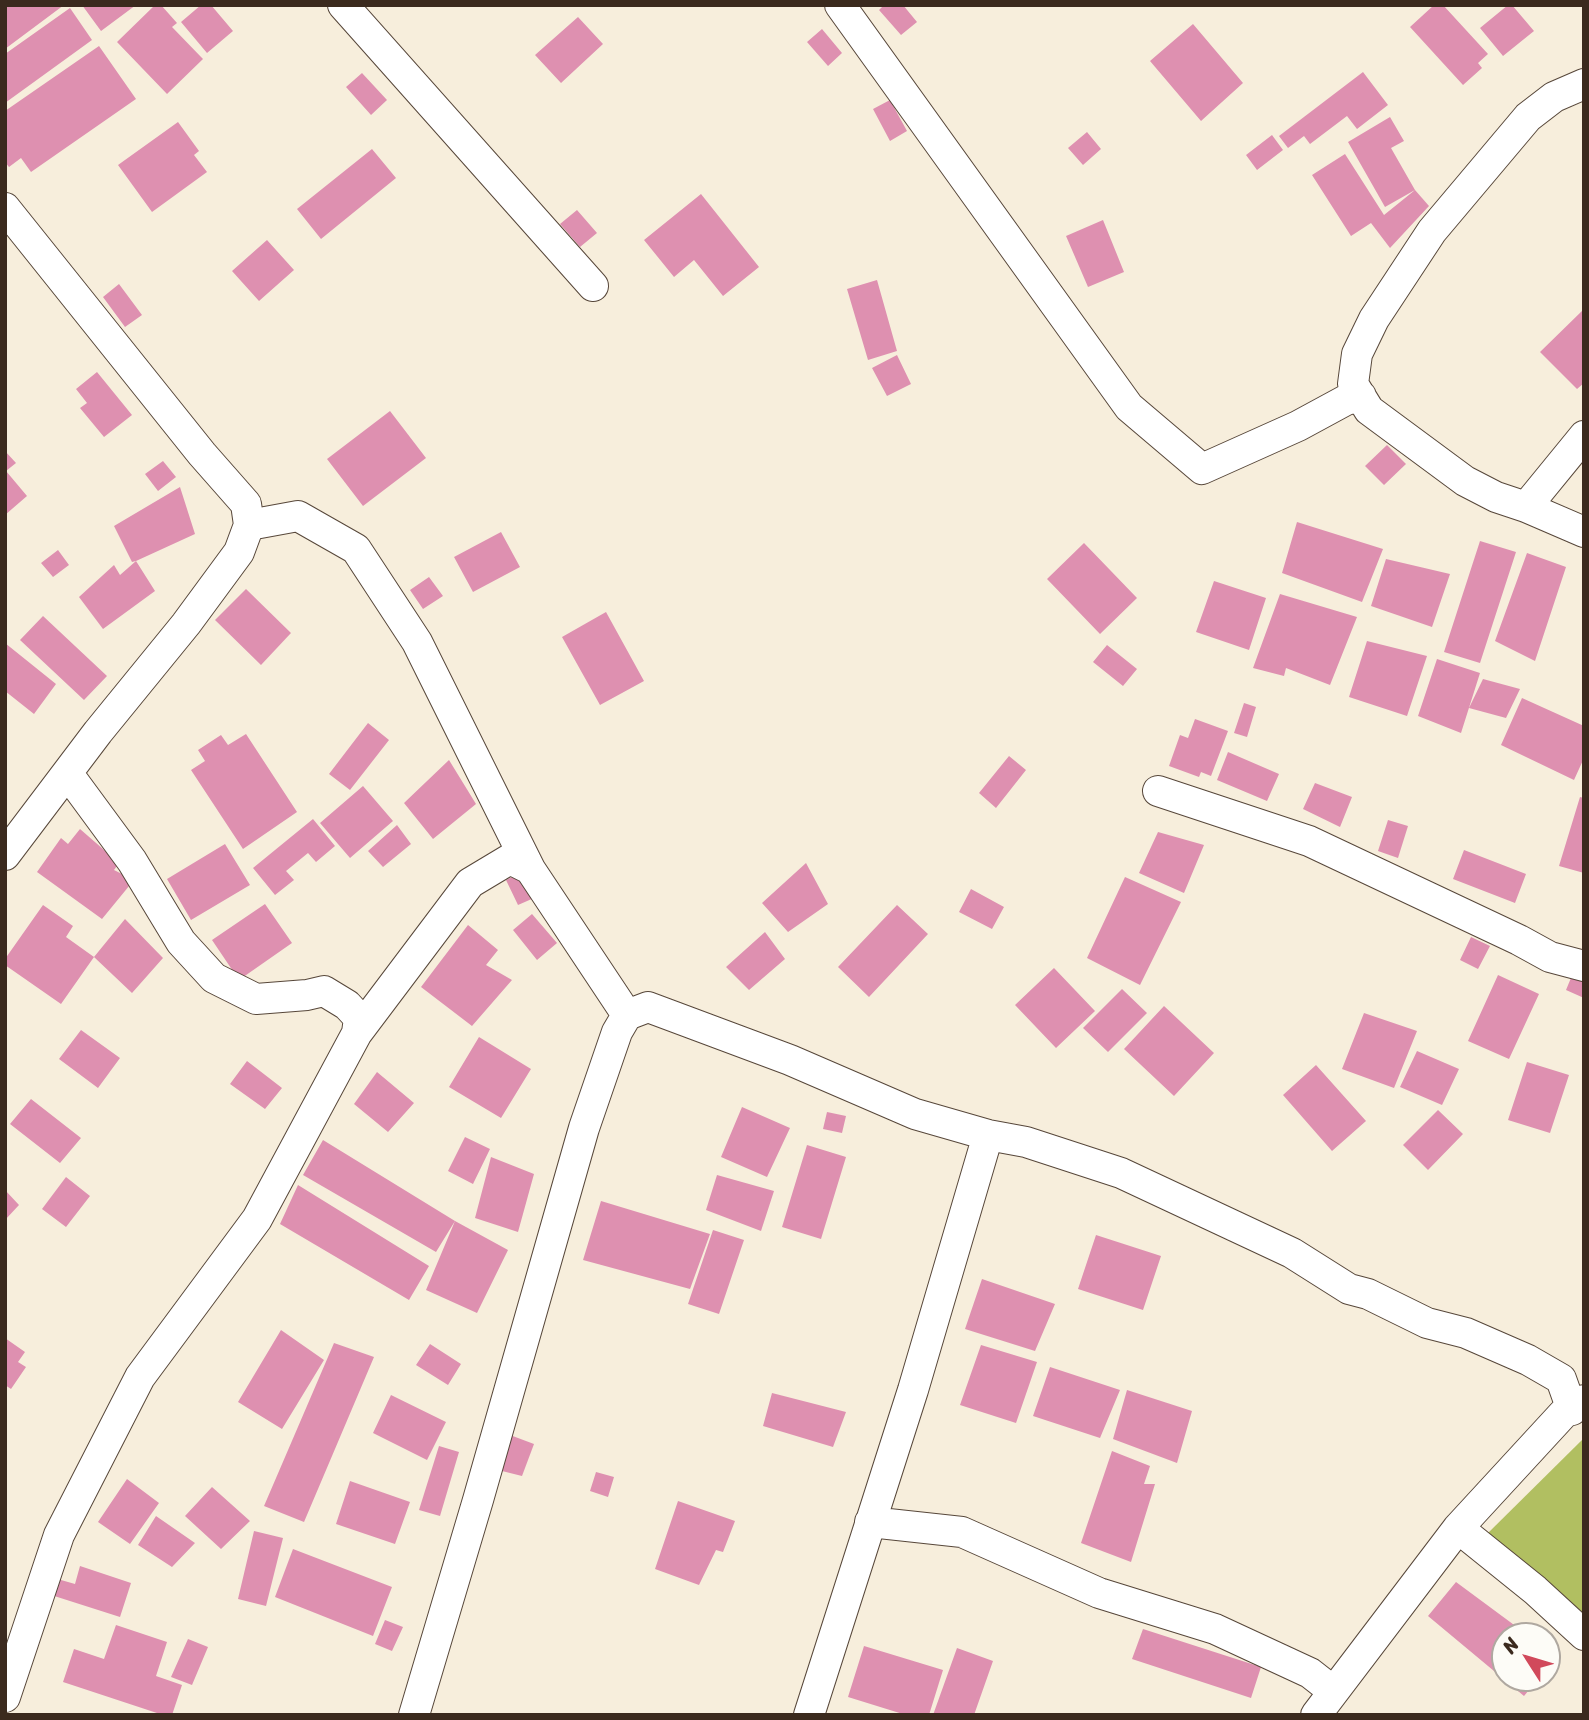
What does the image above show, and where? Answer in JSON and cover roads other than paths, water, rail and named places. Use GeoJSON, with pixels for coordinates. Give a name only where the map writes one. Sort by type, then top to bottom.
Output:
{"type":"FeatureCollection","features":[{"type":"Feature","properties":{"kind":"street"},"geometry":{"type":"LineString","coordinates":[[344,5],[593,286]]}},
{"type":"Feature","properties":{"kind":"street"},"geometry":{"type":"LineString","coordinates":[[840,5],[1129,407],[1202,469],[1298,426],[1346,400],[1361,396]]}},
{"type":"Feature","properties":{"kind":"street"},"geometry":{"type":"LineString","coordinates":[[1584,84],[1554,97],[1528,117],[1432,231],[1374,319],[1357,354],[1353,384],[1369,410],[1465,481],[1496,497],[1526,507],[1584,533]]}},
{"type":"Feature","properties":{"kind":"street"},"geometry":{"type":"LineString","coordinates":[[5,208],[202,454],[246,504],[249,525],[239,552],[186,624],[98,732],[5,855]]}},
{"type":"Feature","properties":{"kind":"street"},"geometry":{"type":"LineString","coordinates":[[1526,507],[1584,436]]}},
{"type":"Feature","properties":{"kind":"street"},"geometry":{"type":"LineString","coordinates":[[249,525],[298,516],[356,549],[417,642],[530,869],[627,1015]]}},
{"type":"Feature","properties":{"kind":"street"},"geometry":{"type":"LineString","coordinates":[[68,774],[132,861],[181,942],[214,978],[256,999],[324,991],[347,1005],[359,1018],[357,1033]]}},
{"type":"Feature","properties":{"kind":"street"},"geometry":{"type":"LineString","coordinates":[[1158,791],[1309,841],[1550,957],[1584,967]]}},
{"type":"Feature","properties":{"kind":"street"},"geometry":{"type":"LineString","coordinates":[[5,1697],[59,1535],[140,1377],[257,1219],[357,1033],[470,883],[510,859],[530,869]]}},
{"type":"Feature","properties":{"kind":"street"},"geometry":{"type":"LineString","coordinates":[[414,1715],[584,1128],[617,1032],[627,1015],[648,1007],[790,1060],[915,1114],[988,1135],[1026,1142],[1121,1173],[1292,1253],[1349,1289],[1368,1294],[1427,1323],[1466,1334],[1528,1360],[1562,1379],[1578,1405],[1563,1415],[1458,1528],[1324,1703],[1310,1673],[1215,1629],[1099,1593],[962,1532],[870,1522]]}},
{"type":"Feature","properties":{"kind":"street"},"geometry":{"type":"LineString","coordinates":[[809,1715],[914,1390],[988,1135]]}},
{"type":"Feature","properties":{"kind":"street"},"geometry":{"type":"LineString","coordinates":[[1458,1528],[1535,1590],[1584,1635]]}}]}
